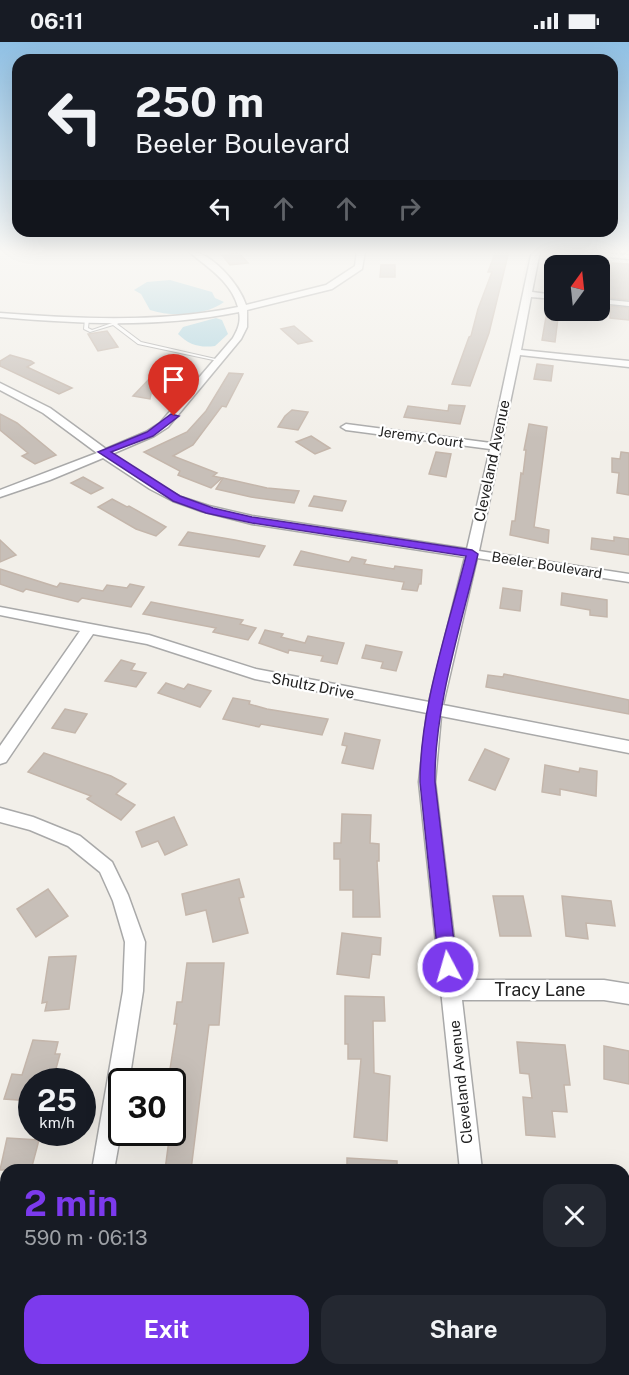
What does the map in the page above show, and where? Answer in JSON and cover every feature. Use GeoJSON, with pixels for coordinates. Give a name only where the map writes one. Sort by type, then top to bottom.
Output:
{"type":"FeatureCollection","features":[{"type":"Feature","properties":{"kind":"street"},"geometry":{"type":"LineString","coordinates":[[0,315],[118,322],[177,319],[207,313]]}},
{"type":"Feature","properties":{"kind":"street"},"geometry":{"type":"LineString","coordinates":[[0,494],[46,478],[150,434],[164,425],[245,330],[245,313]]}},
{"type":"Feature","properties":{"kind":"street","name":"Cleveland Avenue"},"geometry":{"type":"LineString","coordinates":[[470,1164],[427,782],[427,756],[435,710],[472,554],[523,313]]}},
{"type":"Feature","properties":{"kind":"street"},"geometry":{"type":"LineString","coordinates":[[515,352],[629,364]]}},
{"type":"Feature","properties":{"kind":"street","name":"Beeler Boulevard"},"geometry":{"type":"LineString","coordinates":[[0,386],[53,415],[103,452],[176,499],[210,511],[252,520],[629,578]]}},
{"type":"Feature","properties":{"kind":"street","name":"Jeremy Court"},"geometry":{"type":"LineString","coordinates":[[346,427],[495,447]]}},
{"type":"Feature","properties":{"kind":"street","name":"Shultz Drive"},"geometry":{"type":"LineString","coordinates":[[0,611],[149,640],[255,674],[629,747]]}},
{"type":"Feature","properties":{"kind":"street"},"geometry":{"type":"LineString","coordinates":[[0,758],[88,629]]}},
{"type":"Feature","properties":{"kind":"street"},"geometry":{"type":"LineString","coordinates":[[0,815],[33,824],[74,841],[106,867],[122,901],[135,942],[134,991],[104,1164]]}},
{"type":"Feature","properties":{"kind":"street","name":"Tracy Lane"},"geometry":{"type":"LineString","coordinates":[[451,990],[604,990],[629,994]]}},
{"type":"Feature","properties":{"kind":"lane"},"geometry":{"type":"LineString","coordinates":[[118,322],[140,343],[218,360]]}},
{"type":"Feature","properties":{"kind":"water"},"geometry":{"type":"Polygon","coordinates":[[[216,318],[222,320],[228,334],[215,346],[195,345],[178,334],[183,327],[216,318]]]}},
{"type":"Feature","properties":{"kind":"building"},"geometry":{"type":"Polygon","coordinates":[[[477,313],[494,313],[470,386],[452,384],[469,337],[477,313]]]}},
{"type":"Feature","properties":{"kind":"building"},"geometry":{"type":"Polygon","coordinates":[[[610,313],[629,313],[629,320],[610,318],[610,313]]]}},
{"type":"Feature","properties":{"kind":"building"},"geometry":{"type":"Polygon","coordinates":[[[545,321],[558,321],[555,342],[542,340],[545,321]]]}},
{"type":"Feature","properties":{"kind":"building"},"geometry":{"type":"Polygon","coordinates":[[[294,326],[312,341],[298,344],[281,329],[294,326]]]}},
{"type":"Feature","properties":{"kind":"building"},"geometry":{"type":"Polygon","coordinates":[[[107,331],[118,347],[98,351],[88,334],[107,331]]]}},
{"type":"Feature","properties":{"kind":"building"},"geometry":{"type":"Polygon","coordinates":[[[10,355],[31,361],[34,363],[27,367],[72,388],[59,394],[0,366],[0,361],[10,355]]]}},
{"type":"Feature","properties":{"kind":"building"},"geometry":{"type":"Polygon","coordinates":[[[537,364],[553,366],[551,381],[534,379],[537,364]]]}},
{"type":"Feature","properties":{"kind":"building"},"geometry":{"type":"Polygon","coordinates":[[[168,365],[183,367],[164,388],[152,389],[150,399],[133,396],[153,375],[152,382],[168,365]]]}},
{"type":"Feature","properties":{"kind":"building"},"geometry":{"type":"Polygon","coordinates":[[[229,373],[243,374],[226,407],[222,406],[193,445],[173,456],[217,473],[213,476],[222,478],[211,488],[178,475],[180,471],[144,452],[187,432],[206,411],[229,373]]]}},
{"type":"Feature","properties":{"kind":"building"},"geometry":{"type":"Polygon","coordinates":[[[449,405],[465,406],[460,424],[404,417],[408,406],[448,411],[449,405]]]}},
{"type":"Feature","properties":{"kind":"building"},"geometry":{"type":"Polygon","coordinates":[[[292,410],[308,412],[298,430],[278,427],[285,416],[292,410]]]}},
{"type":"Feature","properties":{"kind":"building"},"geometry":{"type":"Polygon","coordinates":[[[0,414],[17,423],[56,455],[35,464],[22,456],[28,453],[0,430],[0,414]]]}},
{"type":"Feature","properties":{"kind":"building"},"geometry":{"type":"Polygon","coordinates":[[[529,424],[547,427],[534,527],[549,530],[548,543],[510,535],[512,521],[515,521],[529,424]]]}},
{"type":"Feature","properties":{"kind":"building"},"geometry":{"type":"Polygon","coordinates":[[[311,436],[330,448],[315,454],[296,442],[311,436]]]}},
{"type":"Feature","properties":{"kind":"building"},"geometry":{"type":"Polygon","coordinates":[[[436,452],[451,454],[446,477],[429,474],[436,452]]]}},
{"type":"Feature","properties":{"kind":"building"},"geometry":{"type":"Polygon","coordinates":[[[621,452],[629,453],[629,495],[617,493],[619,473],[612,472],[612,458],[620,459],[621,452]]]}},
{"type":"Feature","properties":{"kind":"building"},"geometry":{"type":"Polygon","coordinates":[[[83,477],[103,488],[91,494],[71,483],[83,477]]]}},
{"type":"Feature","properties":{"kind":"building"},"geometry":{"type":"Polygon","coordinates":[[[223,478],[267,488],[299,491],[294,503],[251,497],[216,489],[223,478]]]}},
{"type":"Feature","properties":{"kind":"building"},"geometry":{"type":"Polygon","coordinates":[[[314,496],[346,501],[342,511],[309,506],[314,496]]]}},
{"type":"Feature","properties":{"kind":"building"},"geometry":{"type":"Polygon","coordinates":[[[112,499],[166,527],[156,536],[136,529],[98,507],[112,499]]]}},
{"type":"Feature","properties":{"kind":"building"},"geometry":{"type":"Polygon","coordinates":[[[188,532],[265,546],[259,557],[179,545],[188,532]]]}},
{"type":"Feature","properties":{"kind":"building"},"geometry":{"type":"Polygon","coordinates":[[[614,537],[629,539],[629,555],[591,549],[592,538],[614,541],[614,537]]]}},
{"type":"Feature","properties":{"kind":"building"},"geometry":{"type":"Polygon","coordinates":[[[0,540],[16,555],[0,562],[0,540]]]}},
{"type":"Feature","properties":{"kind":"building"},"geometry":{"type":"Polygon","coordinates":[[[301,551],[349,562],[352,557],[366,560],[364,564],[394,569],[395,566],[422,570],[421,584],[417,591],[402,589],[404,582],[294,565],[301,551]]]}},
{"type":"Feature","properties":{"kind":"building"},"geometry":{"type":"Polygon","coordinates":[[[0,569],[57,587],[60,583],[103,591],[107,585],[127,588],[130,584],[144,587],[131,607],[82,598],[78,602],[26,589],[23,592],[0,584],[0,569]]]}},
{"type":"Feature","properties":{"kind":"building"},"geometry":{"type":"Polygon","coordinates":[[[503,588],[522,591],[520,611],[500,608],[503,588]]]}},
{"type":"Feature","properties":{"kind":"building"},"geometry":{"type":"Polygon","coordinates":[[[562,593],[607,600],[607,617],[590,615],[590,610],[561,605],[562,593]]]}},
{"type":"Feature","properties":{"kind":"building"},"geometry":{"type":"Polygon","coordinates":[[[151,602],[243,620],[240,624],[256,628],[248,640],[213,632],[216,628],[143,614],[151,602]]]}},
{"type":"Feature","properties":{"kind":"building"},"geometry":{"type":"Polygon","coordinates":[[[265,630],[305,643],[308,636],[344,643],[337,664],[321,661],[323,656],[289,650],[288,653],[259,643],[265,630]]]}},
{"type":"Feature","properties":{"kind":"building"},"geometry":{"type":"Polygon","coordinates":[[[366,645],[402,652],[396,671],[381,668],[383,662],[362,658],[366,645]]]}},
{"type":"Feature","properties":{"kind":"building"},"geometry":{"type":"Polygon","coordinates":[[[121,660],[135,664],[131,670],[146,673],[136,687],[105,681],[121,660]]]}},
{"type":"Feature","properties":{"kind":"building"},"geometry":{"type":"Polygon","coordinates":[[[504,674],[629,700],[629,714],[486,687],[488,675],[503,677],[504,674]]]}},
{"type":"Feature","properties":{"kind":"building"},"geometry":{"type":"Polygon","coordinates":[[[166,683],[184,689],[188,684],[211,691],[200,707],[158,693],[166,683]]]}},
{"type":"Feature","properties":{"kind":"building"},"geometry":{"type":"Polygon","coordinates":[[[233,698],[250,701],[249,704],[267,709],[328,719],[322,735],[261,724],[259,727],[223,719],[233,698]]]}},
{"type":"Feature","properties":{"kind":"building"},"geometry":{"type":"Polygon","coordinates":[[[65,709],[87,714],[75,733],[52,728],[65,709]]]}},
{"type":"Feature","properties":{"kind":"building"},"geometry":{"type":"Polygon","coordinates":[[[345,733],[380,740],[373,769],[342,763],[347,746],[342,745],[345,733]]]}},
{"type":"Feature","properties":{"kind":"building"},"geometry":{"type":"Polygon","coordinates":[[[485,749],[509,759],[495,790],[469,780],[485,749]]]}},
{"type":"Feature","properties":{"kind":"building"},"geometry":{"type":"Polygon","coordinates":[[[44,753],[111,776],[126,784],[116,794],[135,805],[121,820],[87,799],[91,796],[28,772],[44,753]]]}},
{"type":"Feature","properties":{"kind":"building"},"geometry":{"type":"Polygon","coordinates":[[[545,765],[579,772],[580,768],[597,771],[596,796],[560,789],[560,795],[542,792],[545,765]]]}},
{"type":"Feature","properties":{"kind":"building"},"geometry":{"type":"Polygon","coordinates":[[[342,814],[371,815],[370,843],[379,844],[379,861],[377,861],[380,917],[353,917],[353,890],[340,890],[340,859],[334,859],[334,843],[341,843],[342,814]]]}},
{"type":"Feature","properties":{"kind":"building"},"geometry":{"type":"Polygon","coordinates":[[[174,817],[187,845],[165,855],[158,841],[142,847],[136,832],[174,817]]]}},
{"type":"Feature","properties":{"kind":"building"},"geometry":{"type":"Polygon","coordinates":[[[239,879],[244,897],[239,898],[248,933],[213,942],[206,910],[186,915],[182,894],[239,879]]]}},
{"type":"Feature","properties":{"kind":"building"},"geometry":{"type":"Polygon","coordinates":[[[48,889],[68,916],[36,937],[17,909],[48,889]]]}},
{"type":"Feature","properties":{"kind":"building"},"geometry":{"type":"Polygon","coordinates":[[[493,896],[523,896],[531,936],[500,936],[493,896]]]}},
{"type":"Feature","properties":{"kind":"building"},"geometry":{"type":"Polygon","coordinates":[[[562,896],[611,901],[615,926],[586,923],[588,939],[566,936],[562,896]]]}},
{"type":"Feature","properties":{"kind":"building"},"geometry":{"type":"Polygon","coordinates":[[[342,933],[381,938],[380,955],[372,954],[369,978],[337,974],[342,933]]]}},
{"type":"Feature","properties":{"kind":"building"},"geometry":{"type":"Polygon","coordinates":[[[76,956],[69,1009],[45,1011],[47,1002],[42,1003],[49,957],[76,956]]]}},
{"type":"Feature","properties":{"kind":"building"},"geometry":{"type":"Polygon","coordinates":[[[187,963],[224,963],[219,1025],[209,1025],[192,1164],[166,1164],[168,1146],[186,1146],[186,1068],[170,1068],[177,1024],[174,1024],[177,1002],[182,1002],[187,963]]]}},
{"type":"Feature","properties":{"kind":"building"},"geometry":{"type":"Polygon","coordinates":[[[345,996],[384,997],[385,1021],[373,1021],[374,1073],[390,1076],[387,1141],[354,1137],[361,1059],[348,1059],[348,1044],[345,1044],[345,996]]]}},
{"type":"Feature","properties":{"kind":"building"},"geometry":{"type":"Polygon","coordinates":[[[33,1040],[58,1042],[55,1054],[60,1054],[56,1068],[24,1068],[33,1040]]]}},
{"type":"Feature","properties":{"kind":"building"},"geometry":{"type":"Polygon","coordinates":[[[517,1042],[565,1045],[570,1085],[564,1085],[567,1112],[552,1111],[555,1137],[526,1135],[523,1097],[532,1098],[529,1074],[520,1073],[517,1042]]]}},
{"type":"Feature","properties":{"kind":"building"},"geometry":{"type":"Polygon","coordinates":[[[604,1046],[629,1051],[629,1084],[604,1079],[604,1046]]]}},
{"type":"Feature","properties":{"kind":"building"},"geometry":{"type":"Polygon","coordinates":[[[12,1074],[18,1075],[18,1100],[4,1099],[12,1074]]]}},
{"type":"Feature","properties":{"kind":"building"},"geometry":{"type":"Polygon","coordinates":[[[7,1138],[18,1139],[18,1146],[37,1146],[33,1164],[1,1164],[7,1138]]]}},
{"type":"Feature","properties":{"kind":"building"},"geometry":{"type":"Polygon","coordinates":[[[347,1158],[397,1161],[397,1164],[347,1164],[347,1158]]]}},
{"type":"Feature","properties":{"kind":"route"},"geometry":{"type":"LineString","coordinates":[[174,416],[150,434],[103,452],[176,499],[210,511],[252,520],[472,554],[435,710],[427,756],[427,782],[448,967]]}}]}
